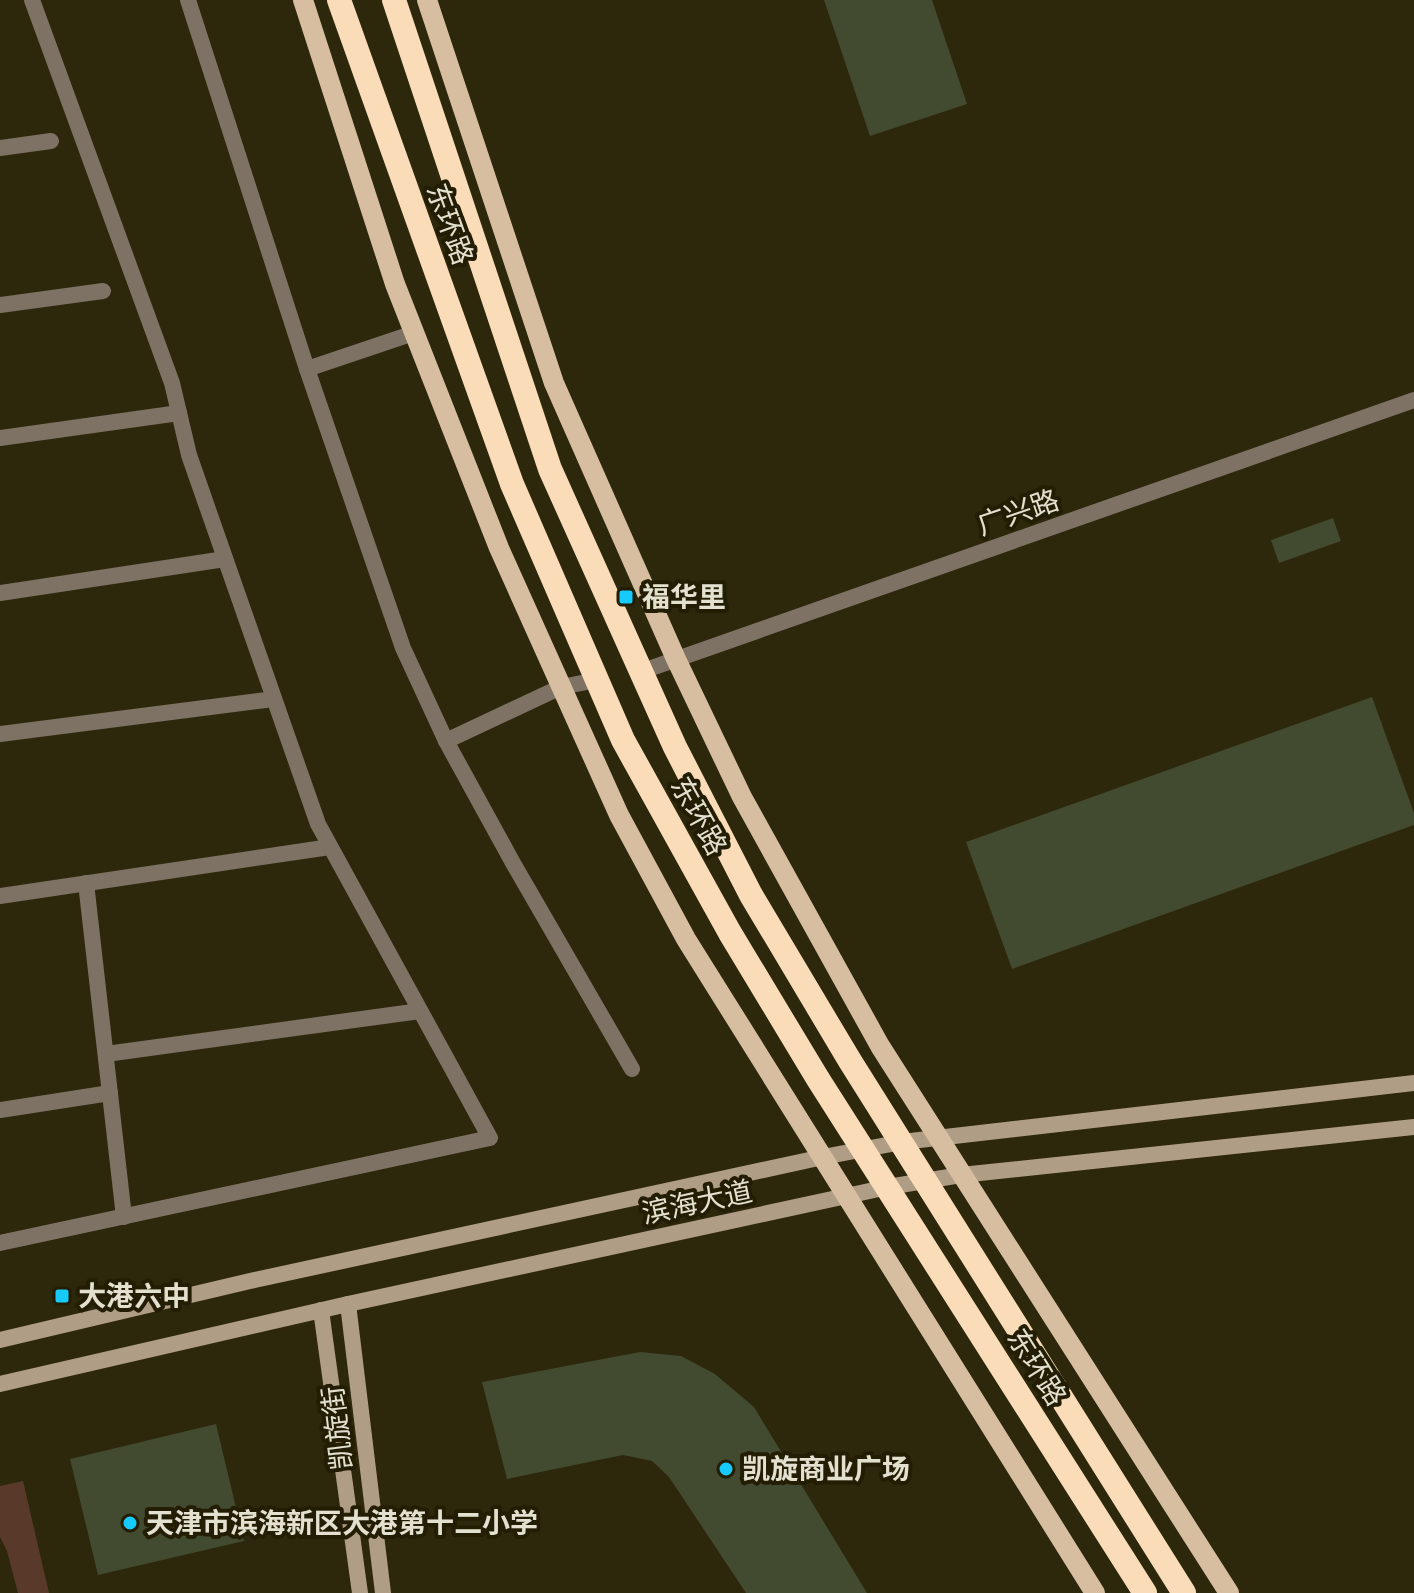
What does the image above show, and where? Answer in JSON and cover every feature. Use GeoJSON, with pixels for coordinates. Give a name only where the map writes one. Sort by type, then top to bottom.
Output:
{"type":"FeatureCollection","features":[{"type":"Feature","properties":{"kind":"highway","name":"东环路"},"geometry":{"type":"LineString","coordinates":[[339,0],[512,484],[623,740],[730,933],[1145,1593]]}},
{"type":"Feature","properties":{"kind":"highway","name":"东环路"},"geometry":{"type":"LineString","coordinates":[[394,0],[550,469],[688,775],[751,895],[850,1061],[1184,1593]]}},
{"type":"Feature","properties":{"kind":"main road"},"geometry":{"type":"LineString","coordinates":[[303,0],[395,284],[499,548],[619,815],[686,939],[1095,1593]]}},
{"type":"Feature","properties":{"kind":"main road"},"geometry":{"type":"LineString","coordinates":[[427,0],[554,383],[676,659],[742,797],[880,1046],[1229,1593]]}},
{"type":"Feature","properties":{"kind":"main road","name":"滨海大道"},"geometry":{"type":"LineString","coordinates":[[0,1340],[305,1269],[863,1149],[937,1136],[1414,1083]]}},
{"type":"Feature","properties":{"kind":"main road","name":"滨海大道"},"geometry":{"type":"LineString","coordinates":[[0,1384],[348,1304],[888,1187],[961,1175],[1414,1127]]}},
{"type":"Feature","properties":{"kind":"main road","name":"凯旋街"},"geometry":{"type":"LineString","coordinates":[[348,1304],[383,1593]]}},
{"type":"Feature","properties":{"kind":"main road","name":"凯旋街"},"geometry":{"type":"LineString","coordinates":[[321,1310],[360,1593]]}},
{"type":"Feature","properties":{"kind":"street"},"geometry":{"type":"LineString","coordinates":[[0,1243],[490,1138],[318,824],[189,455],[172,383],[32,0]]}},
{"type":"Feature","properties":{"kind":"street"},"geometry":{"type":"LineString","coordinates":[[188,0],[307,369],[403,648],[446,741],[632,1069]]}},
{"type":"Feature","properties":{"kind":"street"},"geometry":{"type":"LineString","coordinates":[[0,148],[51,141]]}},
{"type":"Feature","properties":{"kind":"street"},"geometry":{"type":"LineString","coordinates":[[0,305],[103,291]]}},
{"type":"Feature","properties":{"kind":"street"},"geometry":{"type":"LineString","coordinates":[[307,369],[414,333]]}},
{"type":"Feature","properties":{"kind":"street","name":"广兴路"},"geometry":{"type":"LineString","coordinates":[[640,672],[1414,400]]}},
{"type":"Feature","properties":{"kind":"street"},"geometry":{"type":"LineString","coordinates":[[0,438],[179,413]]}},
{"type":"Feature","properties":{"kind":"street"},"geometry":{"type":"LineString","coordinates":[[0,593],[225,559]]}},
{"type":"Feature","properties":{"kind":"street"},"geometry":{"type":"LineString","coordinates":[[446,741],[561,687],[597,680]]}},
{"type":"Feature","properties":{"kind":"street"},"geometry":{"type":"LineString","coordinates":[[0,734],[274,699]]}},
{"type":"Feature","properties":{"kind":"street"},"geometry":{"type":"LineString","coordinates":[[0,896],[330,847]]}},
{"type":"Feature","properties":{"kind":"street"},"geometry":{"type":"LineString","coordinates":[[86,883],[124,1217]]}},
{"type":"Feature","properties":{"kind":"street"},"geometry":{"type":"LineString","coordinates":[[106,1054],[420,1011]]}},
{"type":"Feature","properties":{"kind":"street"},"geometry":{"type":"LineString","coordinates":[[0,1110],[110,1093]]}},
{"type":"Feature","properties":{"kind":"shaded area"},"geometry":{"type":"Polygon","coordinates":[[[23,1481],[49,1593],[18,1593],[0,1537],[0,1486],[23,1481]]]}},
{"type":"Feature","properties":{"kind":"building"},"geometry":{"type":"Polygon","coordinates":[[[824,0],[932,0],[967,104],[870,136],[824,0]]]}},
{"type":"Feature","properties":{"kind":"building"},"geometry":{"type":"Polygon","coordinates":[[[1333,518],[1341,541],[1279,563],[1271,540],[1333,518]]]}},
{"type":"Feature","properties":{"kind":"building"},"geometry":{"type":"Polygon","coordinates":[[[1372,697],[1414,813],[1414,825],[1012,969],[966,842],[1372,697]]]}},
{"type":"Feature","properties":{"kind":"building","name":"凯旋商业广场"},"geometry":{"type":"Polygon","coordinates":[[[640,1352],[681,1356],[715,1374],[754,1407],[867,1593],[746,1593],[669,1477],[652,1461],[623,1455],[507,1479],[482,1382],[640,1352]]]}},
{"type":"Feature","properties":{"kind":"building"},"geometry":{"type":"Polygon","coordinates":[[[216,1424],[244,1541],[98,1575],[70,1459],[216,1424]]]}},
{"type":"Feature","properties":{"kind":"place","name":"福华里"},"geometry":{"type":"Point","coordinates":[626,597]}},
{"type":"Feature","properties":{"kind":"place","name":"大港六中"},"geometry":{"type":"Point","coordinates":[62,1296]}},
{"type":"Feature","properties":{"kind":"place","name":"凯旋商业广场"},"geometry":{"type":"Point","coordinates":[726,1469]}},
{"type":"Feature","properties":{"kind":"place","name":"天津市滨海新区大港第十二小学"},"geometry":{"type":"Point","coordinates":[130,1523]}}]}
